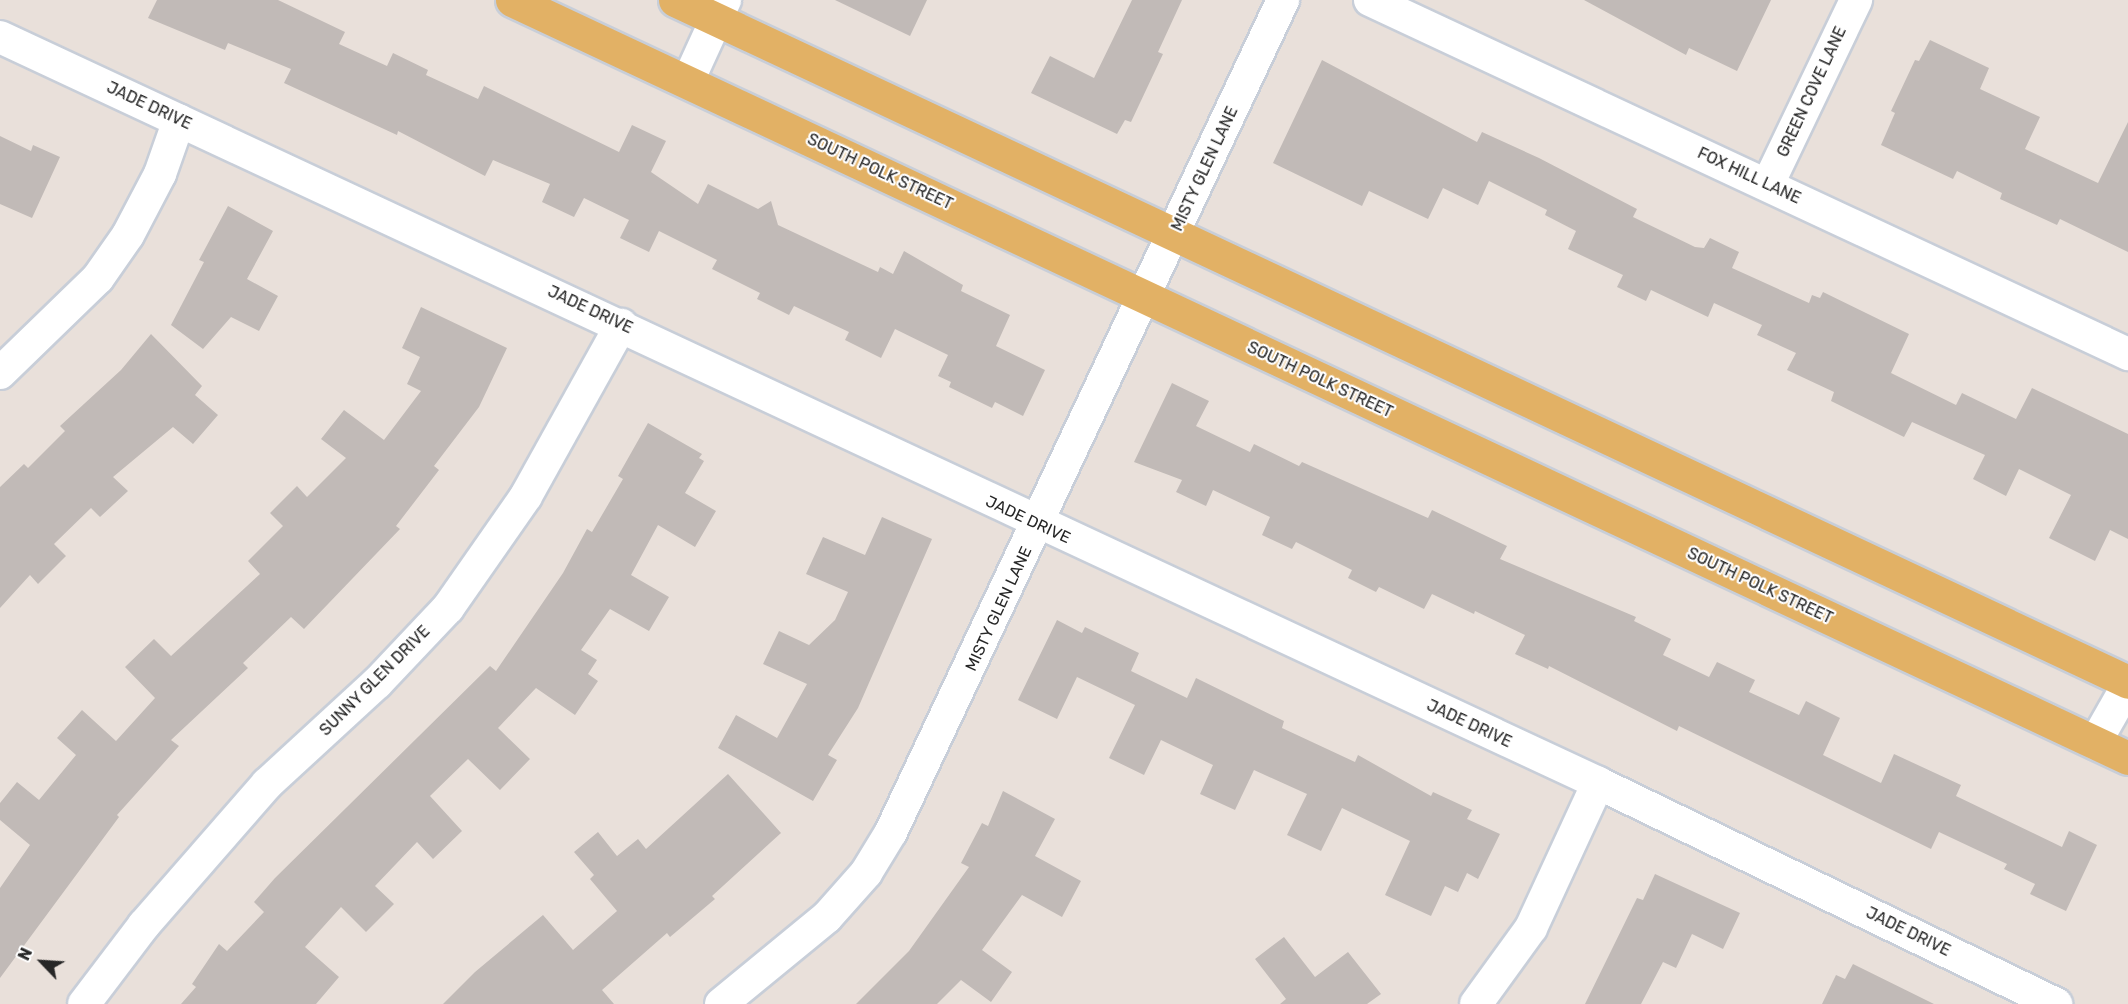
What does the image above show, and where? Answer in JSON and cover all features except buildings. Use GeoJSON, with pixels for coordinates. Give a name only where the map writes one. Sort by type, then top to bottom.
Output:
{"type":"FeatureCollection","features":[{"type":"Feature","properties":{"kind":"main road","name":"SOUTH POLK STREET"},"geometry":{"type":"LineString","coordinates":[[512,0],[2128,758]]}},
{"type":"Feature","properties":{"kind":"main road"},"geometry":{"type":"LineString","coordinates":[[675,0],[721,10],[1173,237],[1300,293],[2128,683]]}},
{"type":"Feature","properties":{"kind":"street","name":"MISTY GLEN LANE"},"geometry":{"type":"LineString","coordinates":[[721,1004],[827,916],[866,873],[891,832],[1038,525],[1283,0]]}},
{"type":"Feature","properties":{"kind":"street","name":"FOX HILL LANE"},"geometry":{"type":"LineString","coordinates":[[1370,0],[2128,354]]}},
{"type":"Feature","properties":{"kind":"street","name":"GREEN COVE LANE"},"geometry":{"type":"LineString","coordinates":[[1768,184],[1856,0]]}},
{"type":"Feature","properties":{"kind":"street"},"geometry":{"type":"LineString","coordinates":[[688,81],[721,10]]}},
{"type":"Feature","properties":{"kind":"street","name":"JADE DRIVE"},"geometry":{"type":"LineString","coordinates":[[0,37],[621,325],[1038,525],[1598,783],[2020,996],[2055,1004]]}},
{"type":"Feature","properties":{"kind":"street"},"geometry":{"type":"LineString","coordinates":[[0,372],[98,278],[128,235],[160,174],[179,120]]}},
{"type":"Feature","properties":{"kind":"street","name":"SUNNY GLEN DRIVE"},"geometry":{"type":"LineString","coordinates":[[84,1004],[144,925],[267,784],[377,683],[448,608],[525,496],[621,325]]}},
{"type":"Feature","properties":{"kind":"street"},"geometry":{"type":"LineString","coordinates":[[2095,743],[2128,683]]}},
{"type":"Feature","properties":{"kind":"street"},"geometry":{"type":"LineString","coordinates":[[1476,1004],[1531,928],[1598,783]]}}]}
